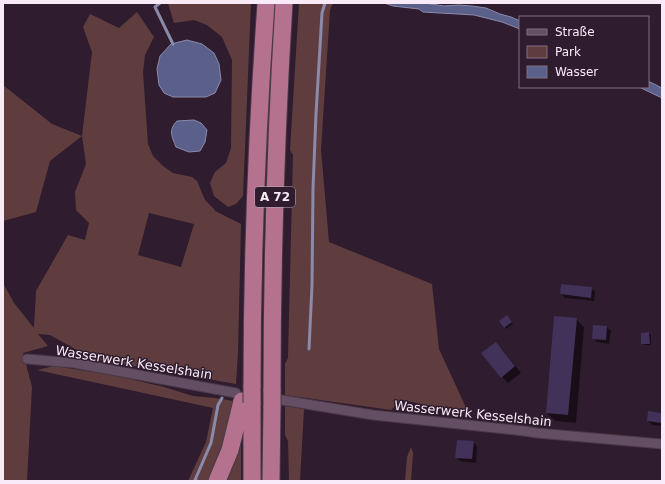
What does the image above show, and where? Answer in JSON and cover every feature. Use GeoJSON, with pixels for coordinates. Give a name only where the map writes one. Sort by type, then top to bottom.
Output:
{"type":"FeatureCollection","features":[{"type":"Feature","properties":{"kind":"highway","name":"A 72"},"geometry":{"type":"LineString","coordinates":[[252,481],[245,394],[252,339],[260,85],[266,3]]}},
{"type":"Feature","properties":{"kind":"highway","name":"A 72"},"geometry":{"type":"LineString","coordinates":[[271,481],[275,399],[272,293],[276,145],[284,3]]}},
{"type":"Feature","properties":{"kind":"highway"},"geometry":{"type":"LineString","coordinates":[[217,481],[230,450],[245,394]]}},
{"type":"Feature","properties":{"kind":"street","name":"Wasserwerk Kesselshain"},"geometry":{"type":"LineString","coordinates":[[27,359],[74,363],[245,394]]}},
{"type":"Feature","properties":{"kind":"street","name":"Wasserwerk Kesselshain"},"geometry":{"type":"LineString","coordinates":[[275,399],[380,416],[524,431],[537,434],[662,444]]}},
{"type":"Feature","properties":{"kind":"green space"},"geometry":{"type":"Polygon","coordinates":[[[168,3],[251,3],[243,196],[236,204],[228,207],[214,196],[210,183],[215,172],[226,163],[231,148],[232,60],[222,37],[207,25],[194,20],[174,23],[168,3]]]}},
{"type":"Feature","properties":{"kind":"green space"},"geometry":{"type":"Polygon","coordinates":[[[299,3],[333,3],[330,10],[321,150],[329,242],[432,284],[439,349],[469,414],[402,400],[391,410],[285,395],[285,364],[288,358],[293,155],[290,150],[299,3]]]}},
{"type":"Feature","properties":{"kind":"green space"},"geometry":{"type":"Polygon","coordinates":[[[137,12],[154,37],[145,55],[143,72],[148,144],[153,156],[173,173],[192,177],[197,181],[205,200],[215,211],[241,224],[236,384],[93,359],[50,335],[38,334],[48,346],[23,353],[32,387],[27,481],[3,481],[3,283],[14,303],[34,328],[36,291],[68,235],[85,240],[89,223],[76,210],[75,192],[86,164],[82,136],[92,52],[83,27],[90,14],[119,28],[137,12]],[[149,213],[138,255],[181,267],[194,224],[149,213]]]}},
{"type":"Feature","properties":{"kind":"green space"},"geometry":{"type":"Polygon","coordinates":[[[3,85],[52,124],[82,136],[50,161],[36,212],[3,221],[3,85]]]}},
{"type":"Feature","properties":{"kind":"green space"},"geometry":{"type":"Polygon","coordinates":[[[54,366],[113,375],[164,387],[193,396],[234,401],[221,455],[209,481],[188,481],[206,442],[213,408],[37,370],[54,366]]]}},
{"type":"Feature","properties":{"kind":"green space"},"geometry":{"type":"Polygon","coordinates":[[[285,406],[304,409],[300,481],[289,481],[288,441],[285,435],[285,406]]]}},
{"type":"Feature","properties":{"kind":"green space"},"geometry":{"type":"Polygon","coordinates":[[[237,443],[241,443],[241,481],[223,481],[237,443]]]}},
{"type":"Feature","properties":{"kind":"green space"},"geometry":{"type":"Polygon","coordinates":[[[411,447],[413,453],[411,481],[405,481],[407,457],[411,447]]]}},
{"type":"Feature","properties":{"kind":"water"},"geometry":{"type":"Polygon","coordinates":[[[384,3],[425,3],[444,6],[459,5],[486,8],[519,21],[519,29],[502,22],[474,15],[423,12],[419,9],[393,6],[384,3]]]}},
{"type":"Feature","properties":{"kind":"water"},"geometry":{"type":"Polygon","coordinates":[[[187,40],[202,44],[214,53],[219,64],[221,80],[215,93],[206,97],[173,97],[164,93],[159,85],[157,69],[160,56],[171,44],[187,40]]]}},
{"type":"Feature","properties":{"kind":"water"},"geometry":{"type":"Polygon","coordinates":[[[649,82],[662,88],[662,98],[641,88],[649,88],[649,82]]]}},
{"type":"Feature","properties":{"kind":"water"},"geometry":{"type":"Polygon","coordinates":[[[194,120],[201,123],[207,130],[205,142],[200,151],[189,152],[176,147],[172,134],[172,127],[174,124],[177,121],[194,120]]]}},
{"type":"Feature","properties":{"kind":"building"},"geometry":{"type":"Polygon","coordinates":[[[561,284],[592,287],[591,298],[560,294],[561,284]]]}},
{"type":"Feature","properties":{"kind":"building"},"geometry":{"type":"Polygon","coordinates":[[[507,315],[512,322],[504,328],[499,321],[507,315]]]}},
{"type":"Feature","properties":{"kind":"building"},"geometry":{"type":"Polygon","coordinates":[[[554,316],[577,318],[568,415],[546,413],[554,316]]]}},
{"type":"Feature","properties":{"kind":"building"},"geometry":{"type":"Polygon","coordinates":[[[593,325],[607,326],[606,340],[592,339],[593,325]]]}},
{"type":"Feature","properties":{"kind":"building"},"geometry":{"type":"Polygon","coordinates":[[[649,332],[650,344],[641,344],[641,333],[649,332]]]}},
{"type":"Feature","properties":{"kind":"building"},"geometry":{"type":"Polygon","coordinates":[[[496,342],[515,366],[501,378],[481,353],[496,342]]]}},
{"type":"Feature","properties":{"kind":"building"},"geometry":{"type":"Polygon","coordinates":[[[648,411],[662,413],[662,423],[647,421],[648,411]]]}},
{"type":"Feature","properties":{"kind":"building"},"geometry":{"type":"Polygon","coordinates":[[[457,440],[474,441],[472,459],[455,458],[457,440]]]}},
{"type":"Feature","properties":{"kind":"waterway"},"geometry":{"type":"LineString","coordinates":[[160,3],[155,7],[173,44]]}},
{"type":"Feature","properties":{"kind":"waterway"},"geometry":{"type":"LineString","coordinates":[[309,349],[316,114],[322,13],[325,3]]}},
{"type":"Feature","properties":{"kind":"waterway"},"geometry":{"type":"LineString","coordinates":[[197,481],[195,480],[211,443],[218,405],[222,398]]}}]}
